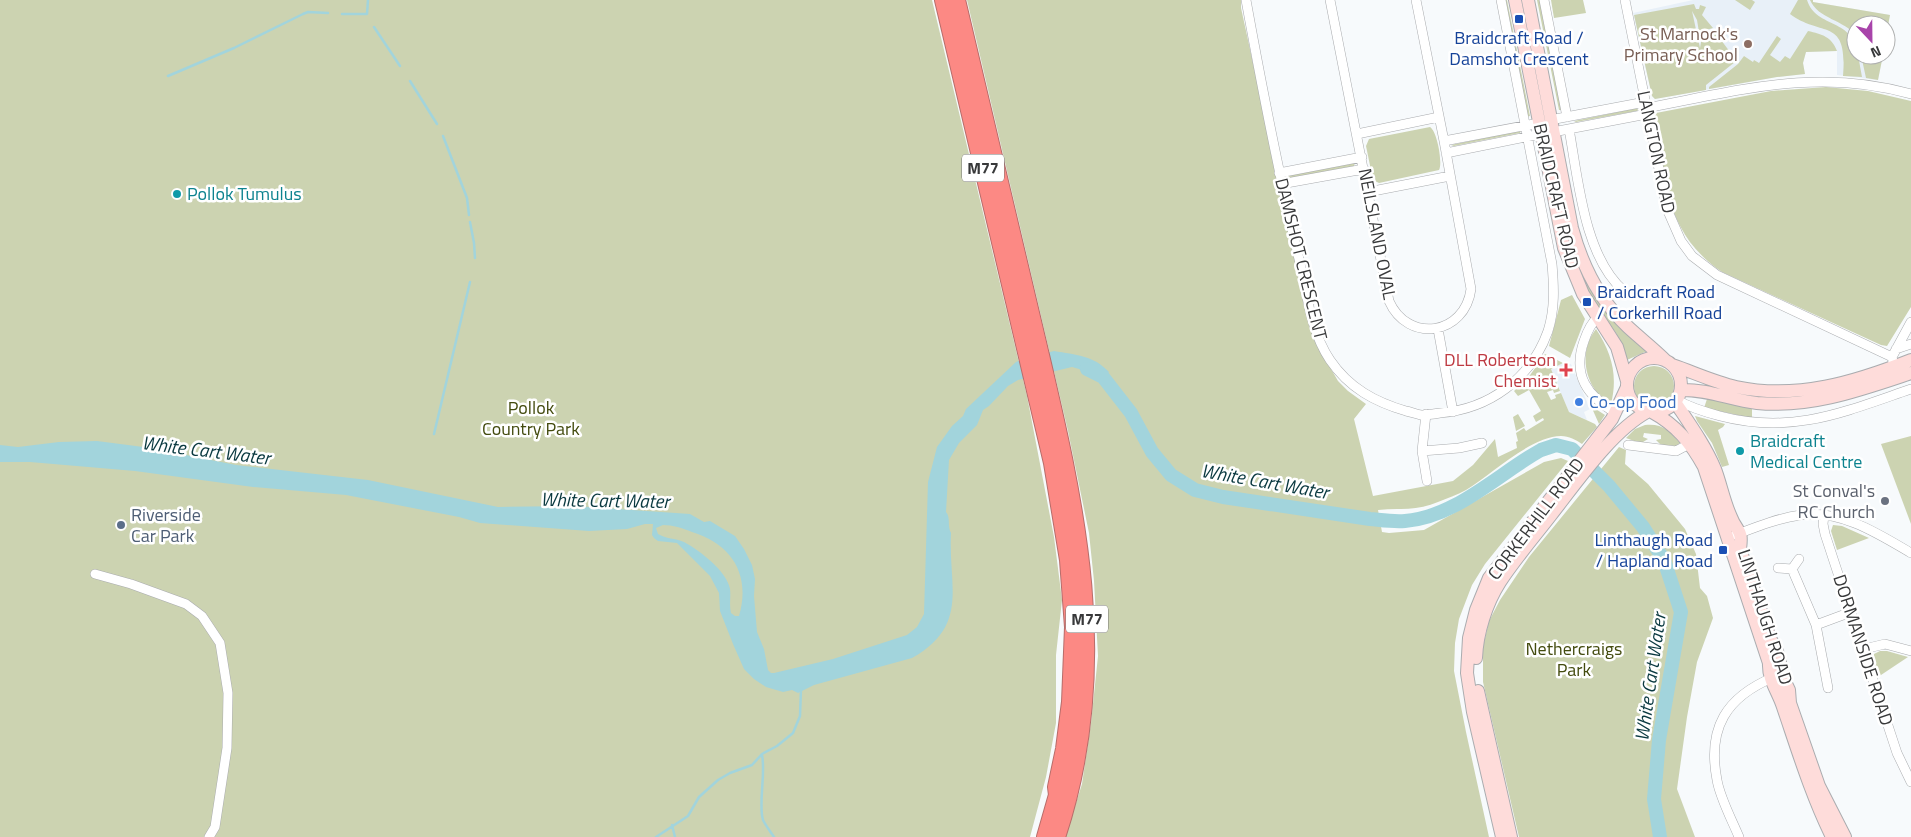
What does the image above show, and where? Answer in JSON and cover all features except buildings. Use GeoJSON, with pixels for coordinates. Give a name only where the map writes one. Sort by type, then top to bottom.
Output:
{"type":"FeatureCollection","features":[{"type":"Feature","properties":{"kind":"highway","name":"M77"},"geometry":{"type":"LineString","coordinates":[[943,0],[1029,334]]}},
{"type":"Feature","properties":{"kind":"highway","name":"M77"},"geometry":{"type":"LineString","coordinates":[[957,0],[1029,334],[1045,403],[1068,476],[1079,539],[1087,638],[1086,684],[1079,744],[1071,786],[1056,837]]}},
{"type":"Feature","properties":{"kind":"highway","name":"M77"},"geometry":{"type":"LineString","coordinates":[[1045,403],[1068,560],[1073,627],[1070,702],[1064,749],[1056,787],[1057,795],[1045,837]]}},
{"type":"Feature","properties":{"kind":"street","name":"DAMSHOT CRESCENT"},"geometry":{"type":"LineString","coordinates":[[1246,0],[1278,173],[1316,333],[1329,360],[1351,385],[1384,405],[1421,415],[1453,412],[1475,406],[1495,397],[1509,387],[1527,369],[1540,349],[1548,331],[1554,288],[1552,264]]}},
{"type":"Feature","properties":{"kind":"street","name":"NEILSLAND OVAL"},"geometry":{"type":"LineString","coordinates":[[1330,0],[1389,302],[1400,318],[1412,326],[1424,329],[1438,329]]}},
{"type":"Feature","properties":{"kind":"street"},"geometry":{"type":"LineString","coordinates":[[1416,0],[1471,289],[1468,303],[1461,315],[1438,329],[1453,412]]}},
{"type":"Feature","properties":{"kind":"street","name":"BRAIDCRAFT ROAD"},"geometry":{"type":"LineString","coordinates":[[1501,0],[1552,264]]}},
{"type":"Feature","properties":{"kind":"street","name":"BRAIDCRAFT ROAD"},"geometry":{"type":"LineString","coordinates":[[1515,0],[1581,258],[1617,315],[1669,363],[1725,384],[1764,391],[1784,392],[1858,385],[1911,373]]}},
{"type":"Feature","properties":{"kind":"street","name":"BRAIDCRAFT ROAD"},"geometry":{"type":"LineString","coordinates":[[1528,0],[1564,248],[1578,286],[1617,347],[1627,384]]}},
{"type":"Feature","properties":{"kind":"street","name":"BRAIDCRAFT ROAD"},"geometry":{"type":"LineString","coordinates":[[1544,0],[1567,117]]}},
{"type":"Feature","properties":{"kind":"street","name":"LANGTON ROAD"},"geometry":{"type":"LineString","coordinates":[[1625,0],[1667,209],[1681,241],[1692,256],[1717,275],[1894,358]]}},
{"type":"Feature","properties":{"kind":"street"},"geometry":{"type":"LineString","coordinates":[[1446,152],[1526,137],[1567,117],[1646,108],[1778,84],[1840,81],[1879,86],[1911,94]]}},
{"type":"Feature","properties":{"kind":"street"},"geometry":{"type":"LineString","coordinates":[[1444,141],[1524,126],[1569,129],[1646,108]]}},
{"type":"Feature","properties":{"kind":"street"},"geometry":{"type":"LineString","coordinates":[[1357,134],[1439,117]]}},
{"type":"Feature","properties":{"kind":"street","name":"BRAIDCRAFT ROAD"},"geometry":{"type":"LineString","coordinates":[[1569,129],[1589,229],[1606,269],[1615,284],[1624,291]]}},
{"type":"Feature","properties":{"kind":"street"},"geometry":{"type":"LineString","coordinates":[[1278,173],[1362,158]]}},
{"type":"Feature","properties":{"kind":"street"},"geometry":{"type":"LineString","coordinates":[[1281,184],[1364,169]]}},
{"type":"Feature","properties":{"kind":"street"},"geometry":{"type":"LineString","coordinates":[[1368,192],[1450,176]]}},
{"type":"Feature","properties":{"kind":"street"},"geometry":{"type":"LineString","coordinates":[[1578,286],[1592,278]]}},
{"type":"Feature","properties":{"kind":"street"},"geometry":{"type":"LineString","coordinates":[[1598,317],[1587,333],[1580,355],[1580,368],[1591,394],[1598,402],[1616,413]]}},
{"type":"Feature","properties":{"kind":"street"},"geometry":{"type":"LineString","coordinates":[[1894,358],[1911,322]]}},
{"type":"Feature","properties":{"kind":"street","name":"BRAIDCRAFT ROAD"},"geometry":{"type":"LineString","coordinates":[[1678,397],[1699,390],[1756,403],[1781,404],[1818,401],[1858,385],[1911,344]]}},
{"type":"Feature","properties":{"kind":"street"},"geometry":{"type":"LineString","coordinates":[[1656,358],[1669,363],[1680,377],[1678,397],[1667,409],[1650,412],[1638,408],[1633,403],[1627,384],[1632,369],[1640,362],[1656,358]]}},
{"type":"Feature","properties":{"kind":"street","name":"BRAIDCRAFT ROAD"},"geometry":{"type":"LineString","coordinates":[[1894,358],[1911,360]]}},
{"type":"Feature","properties":{"kind":"street","name":"CORKERHILL ROAD"},"geometry":{"type":"LineString","coordinates":[[1502,837],[1473,712],[1467,673],[1470,638],[1476,610],[1489,578],[1532,524],[1588,460],[1616,413],[1627,384]]}},
{"type":"Feature","properties":{"kind":"street"},"geometry":{"type":"LineString","coordinates":[[1678,397],[1692,408],[1730,418],[1780,424],[1819,419],[1911,389]]}},
{"type":"Feature","properties":{"kind":"street","name":"LINTHAUGH ROAD"},"geometry":{"type":"LineString","coordinates":[[1678,397],[1704,467],[1768,663],[1775,677],[1810,791],[1832,837]]}},
{"type":"Feature","properties":{"kind":"street","name":"CORKERHILL ROAD"},"geometry":{"type":"LineString","coordinates":[[1588,460],[1610,443],[1622,429],[1650,412]]}},
{"type":"Feature","properties":{"kind":"street","name":"LINTHAUGH ROAD"},"geometry":{"type":"LineString","coordinates":[[1650,412],[1695,441],[1714,467],[1731,519],[1742,538],[1740,549],[1770,638],[1777,651],[1780,662],[1775,677]]}},
{"type":"Feature","properties":{"kind":"street"},"geometry":{"type":"LineString","coordinates":[[1426,414],[1422,436],[1422,452],[1427,481]]}},
{"type":"Feature","properties":{"kind":"street"},"geometry":{"type":"LineString","coordinates":[[1628,445],[1676,451],[1695,441]]}},
{"type":"Feature","properties":{"kind":"street"},"geometry":{"type":"LineString","coordinates":[[1422,452],[1459,448],[1482,442]]}},
{"type":"Feature","properties":{"kind":"street","name":"CORKERHILL ROAD"},"geometry":{"type":"LineString","coordinates":[[1511,837],[1481,708],[1476,676],[1477,649],[1483,621],[1500,582],[1564,489]]}},
{"type":"Feature","properties":{"kind":"street"},"geometry":{"type":"LineString","coordinates":[[1727,537],[1789,517],[1824,514],[1841,517],[1863,526],[1911,553]]}},
{"type":"Feature","properties":{"kind":"street","name":"DORMANSIDE ROAD"},"geometry":{"type":"LineString","coordinates":[[1824,514],[1825,534],[1898,753],[1911,782]]}},
{"type":"Feature","properties":{"kind":"street"},"geometry":{"type":"LineString","coordinates":[[1792,569],[1799,559]]}},
{"type":"Feature","properties":{"kind":"street"},"geometry":{"type":"LineString","coordinates":[[1778,568],[1792,569]]}},
{"type":"Feature","properties":{"kind":"street"},"geometry":{"type":"LineString","coordinates":[[1792,569],[1816,625],[1828,688]]}},
{"type":"Feature","properties":{"kind":"street"},"geometry":{"type":"LineString","coordinates":[[95,574],[131,584],[186,604],[202,616],[220,643],[228,693],[227,748],[215,827],[209,837]]}},
{"type":"Feature","properties":{"kind":"street"},"geometry":{"type":"LineString","coordinates":[[1816,625],[1851,612]]}},
{"type":"Feature","properties":{"kind":"street"},"geometry":{"type":"LineString","coordinates":[[1864,649],[1885,644],[1911,651]]}},
{"type":"Feature","properties":{"kind":"street"},"geometry":{"type":"LineString","coordinates":[[1739,837],[1717,780],[1715,746],[1720,725],[1732,704],[1751,687],[1775,677]]}},
{"type":"Feature","properties":{"kind":"street","name":"LINTHAUGH ROAD"},"geometry":{"type":"LineString","coordinates":[[1775,677],[1789,690],[1790,703],[1819,786],[1844,837]]}},
{"type":"Feature","properties":{"kind":"shaded area","name":"St Marnock's Primary School"},"geometry":{"type":"Polygon","coordinates":[[[1693,0],[1813,0],[1813,2],[1890,15],[1846,15],[1846,65],[1881,65],[1878,80],[1837,75],[1837,51],[1806,52],[1803,63],[1805,74],[1777,77],[1655,99],[1652,96],[1633,13],[1693,0]]]}},
{"type":"Feature","properties":{"kind":"shaded area"},"geometry":{"type":"Polygon","coordinates":[[[1563,363],[1571,364],[1590,409],[1584,412],[1587,420],[1569,412],[1550,368],[1563,363]]]}},
{"type":"Feature","properties":{"kind":"green space","name":"Pollok Country Park"},"geometry":{"type":"Polygon","coordinates":[[[0,0],[932,0],[1027,396],[1054,537],[1062,600],[1056,655],[1056,723],[1046,777],[1030,837],[0,837],[0,0]]]}},
{"type":"Feature","properties":{"kind":"green space"},"geometry":{"type":"Polygon","coordinates":[[[967,0],[1241,0],[1241,8],[1313,338],[1338,381],[1366,404],[1354,419],[1373,496],[1453,481],[1473,465],[1495,439],[1498,457],[1517,448],[1516,433],[1524,428],[1526,431],[1544,420],[1543,418],[1536,422],[1533,416],[1541,411],[1529,390],[1518,396],[1514,391],[1528,378],[1545,354],[1563,363],[1551,369],[1560,391],[1554,393],[1553,390],[1547,392],[1551,400],[1556,398],[1555,395],[1561,393],[1569,412],[1595,424],[1597,427],[1582,444],[1567,437],[1549,438],[1524,449],[1456,495],[1423,507],[1378,510],[1382,532],[1424,530],[1544,462],[1561,458],[1568,461],[1485,564],[1472,585],[1459,619],[1455,643],[1454,671],[1489,837],[1065,837],[1082,784],[1098,656],[1089,533],[1068,431],[967,0]]]}},
{"type":"Feature","properties":{"kind":"green space"},"geometry":{"type":"Polygon","coordinates":[[[1504,0],[1507,0],[1530,116],[1526,117],[1504,0]]]}},
{"type":"Feature","properties":{"kind":"green space"},"geometry":{"type":"Polygon","coordinates":[[[1537,0],[1541,0],[1562,110],[1559,110],[1537,0]]]}},
{"type":"Feature","properties":{"kind":"green space"},"geometry":{"type":"Polygon","coordinates":[[[1551,0],[1583,0],[1586,13],[1554,18],[1551,0]]]}},
{"type":"Feature","properties":{"kind":"green space"},"geometry":{"type":"Polygon","coordinates":[[[1735,0],[1752,0],[1755,2],[1750,10],[1735,0]]]}},
{"type":"Feature","properties":{"kind":"green space"},"geometry":{"type":"Polygon","coordinates":[[[1798,0],[1807,0],[1818,16],[1846,32],[1846,65],[1860,65],[1862,77],[1843,76],[1843,57],[1841,44],[1837,36],[1830,31],[1802,21],[1790,14],[1798,0]]]}},
{"type":"Feature","properties":{"kind":"green space"},"geometry":{"type":"Polygon","coordinates":[[[1810,0],[1890,15],[1846,15],[1846,27],[1825,16],[1810,0]]]}},
{"type":"Feature","properties":{"kind":"green space"},"geometry":{"type":"Polygon","coordinates":[[[1694,4],[1696,9],[1699,9],[1700,5],[1706,7],[1702,15],[1713,28],[1699,32],[1697,20],[1692,11],[1700,48],[1702,37],[1715,32],[1730,52],[1738,57],[1735,62],[1706,85],[1706,90],[1655,99],[1652,96],[1634,15],[1694,4]]]}},
{"type":"Feature","properties":{"kind":"green space"},"geometry":{"type":"Polygon","coordinates":[[[1808,31],[1818,33],[1829,39],[1837,51],[1806,52],[1803,63],[1805,74],[1709,89],[1709,87],[1738,64],[1744,56],[1753,62],[1754,60],[1759,63],[1777,36],[1781,39],[1770,55],[1780,62],[1785,56],[1790,59],[1808,31]]]}},
{"type":"Feature","properties":{"kind":"green space"},"geometry":{"type":"Polygon","coordinates":[[[1863,65],[1881,65],[1878,80],[1866,78],[1863,65]]]}},
{"type":"Feature","properties":{"kind":"green space"},"geometry":{"type":"Polygon","coordinates":[[[1826,87],[1868,91],[1911,101],[1911,307],[1887,346],[1881,345],[1722,272],[1703,257],[1689,241],[1671,205],[1665,185],[1653,120],[1656,113],[1771,91],[1826,87]]]}},
{"type":"Feature","properties":{"kind":"green space"},"geometry":{"type":"Polygon","coordinates":[[[1637,108],[1637,111],[1574,121],[1637,108]]]}},
{"type":"Feature","properties":{"kind":"green space"},"geometry":{"type":"Polygon","coordinates":[[[1430,127],[1435,134],[1439,147],[1439,170],[1379,183],[1373,180],[1366,146],[1369,139],[1430,127]]]}},
{"type":"Feature","properties":{"kind":"green space"},"geometry":{"type":"Polygon","coordinates":[[[1521,130],[1520,133],[1451,145],[1521,130]]]}},
{"type":"Feature","properties":{"kind":"green space"},"geometry":{"type":"Polygon","coordinates":[[[1355,163],[1354,166],[1288,179],[1287,177],[1289,175],[1355,163]]]}},
{"type":"Feature","properties":{"kind":"green space"},"geometry":{"type":"Polygon","coordinates":[[[1587,284],[1647,351],[1627,360],[1616,333],[1586,288],[1587,284]]]}},
{"type":"Feature","properties":{"kind":"green space"},"geometry":{"type":"Polygon","coordinates":[[[1572,295],[1585,319],[1570,358],[1549,346],[1561,300],[1572,295]]]}},
{"type":"Feature","properties":{"kind":"green space"},"geometry":{"type":"Polygon","coordinates":[[[1596,329],[1610,356],[1614,374],[1611,404],[1595,390],[1587,370],[1587,349],[1596,329]]]}},
{"type":"Feature","properties":{"kind":"green space"},"geometry":{"type":"Polygon","coordinates":[[[1658,366],[1665,369],[1671,375],[1674,386],[1673,394],[1665,403],[1658,406],[1650,406],[1643,403],[1635,394],[1634,382],[1637,375],[1646,367],[1658,366]]]}},
{"type":"Feature","properties":{"kind":"green space"},"geometry":{"type":"Polygon","coordinates":[[[1708,396],[1752,406],[1752,418],[1704,408],[1708,396]]]}},
{"type":"Feature","properties":{"kind":"green space"},"geometry":{"type":"Polygon","coordinates":[[[1591,406],[1605,415],[1599,424],[1591,406]]]}},
{"type":"Feature","properties":{"kind":"green space"},"geometry":{"type":"Polygon","coordinates":[[[1518,414],[1525,426],[1516,431],[1513,417],[1518,414]]]}},
{"type":"Feature","properties":{"kind":"green space"},"geometry":{"type":"Polygon","coordinates":[[[1695,416],[1725,424],[1718,430],[1729,465],[1722,467],[1712,443],[1695,416]]]}},
{"type":"Feature","properties":{"kind":"green space"},"geometry":{"type":"Polygon","coordinates":[[[1645,425],[1656,425],[1665,429],[1680,443],[1676,446],[1661,445],[1656,440],[1661,439],[1661,435],[1644,433],[1643,437],[1648,439],[1643,442],[1626,438],[1635,429],[1645,425]]]}},
{"type":"Feature","properties":{"kind":"green space"},"geometry":{"type":"Polygon","coordinates":[[[1911,436],[1911,524],[1881,444],[1911,436]]]}},
{"type":"Feature","properties":{"kind":"green space","name":"Nethercraigs Park"},"geometry":{"type":"Polygon","coordinates":[[[1619,447],[1626,450],[1625,464],[1648,484],[1685,529],[1696,554],[1700,588],[1707,596],[1713,618],[1697,662],[1677,789],[1695,837],[1519,837],[1483,682],[1483,647],[1489,621],[1500,600],[1529,557],[1619,447]]]}},
{"type":"Feature","properties":{"kind":"green space"},"geometry":{"type":"Polygon","coordinates":[[[1833,525],[1842,526],[1869,538],[1837,550],[1831,531],[1833,525]]]}},
{"type":"Feature","properties":{"kind":"green space"},"geometry":{"type":"Polygon","coordinates":[[[1880,651],[1908,657],[1878,677],[1873,658],[1874,654],[1880,651]]]}},
{"type":"Feature","properties":{"kind":"water"},"geometry":{"type":"Polygon","coordinates":[[[1054,351],[1090,359],[1103,366],[1109,372],[1100,382],[1079,369],[1072,367],[1018,380],[1008,386],[983,410],[977,425],[959,443],[949,460],[946,512],[951,533],[953,587],[949,618],[942,632],[930,645],[912,658],[814,685],[798,693],[792,690],[783,692],[766,687],[744,669],[720,611],[719,593],[710,576],[677,543],[658,541],[654,538],[652,535],[653,524],[645,524],[627,529],[589,531],[480,523],[459,517],[346,495],[253,487],[135,471],[30,462],[0,462],[0,445],[18,447],[59,442],[97,441],[151,448],[236,465],[368,480],[498,507],[574,506],[690,514],[704,522],[710,521],[735,536],[744,549],[752,565],[755,579],[754,596],[757,632],[764,649],[768,670],[774,673],[833,659],[907,635],[917,627],[924,614],[928,482],[937,447],[952,426],[963,416],[966,409],[1016,362],[1054,351]],[[663,525],[656,528],[658,534],[684,542],[712,562],[724,575],[730,589],[731,613],[739,616],[742,601],[740,575],[728,553],[706,537],[674,526],[663,525]]]}},
{"type":"Feature","properties":{"kind":"waterway"},"geometry":{"type":"LineString","coordinates":[[342,14],[367,14],[368,0]]}},
{"type":"Feature","properties":{"kind":"waterway"},"geometry":{"type":"LineString","coordinates":[[168,76],[234,48],[308,12],[328,13]]}},
{"type":"Feature","properties":{"kind":"waterway"},"geometry":{"type":"LineString","coordinates":[[374,27],[400,66]]}},
{"type":"Feature","properties":{"kind":"waterway"},"geometry":{"type":"LineString","coordinates":[[410,81],[437,124]]}},
{"type":"Feature","properties":{"kind":"waterway"},"geometry":{"type":"LineString","coordinates":[[443,136],[467,198],[469,215]]}},
{"type":"Feature","properties":{"kind":"waterway"},"geometry":{"type":"LineString","coordinates":[[470,222],[475,258]]}},
{"type":"Feature","properties":{"kind":"waterway"},"geometry":{"type":"LineString","coordinates":[[434,434],[470,282]]}},
{"type":"Feature","properties":{"kind":"waterway","name":"White Cart Water"},"geometry":{"type":"LineString","coordinates":[[1087,369],[1103,377],[1131,413],[1152,452],[1171,475],[1195,490],[1223,497],[1370,519],[1405,521],[1424,518],[1442,512],[1476,493],[1541,450],[1556,445],[1572,449],[1609,486],[1643,527],[1664,560],[1681,612],[1659,740],[1654,799],[1660,837]]}},
{"type":"Feature","properties":{"kind":"waterway"},"geometry":{"type":"LineString","coordinates":[[656,837],[688,816],[699,797],[718,780],[730,773],[752,765],[762,754],[777,746],[793,733],[800,716],[801,689]]}},
{"type":"Feature","properties":{"kind":"waterway"},"geometry":{"type":"LineString","coordinates":[[762,755],[763,820],[774,837]]}},
{"type":"Feature","properties":{"kind":"waterway"},"geometry":{"type":"LineString","coordinates":[[672,825],[675,837]]}},
{"type":"Feature","properties":{"kind":"place","name":"Braidcraft Road / Damshot Crescent"},"geometry":{"type":"Point","coordinates":[1519,19]}},
{"type":"Feature","properties":{"kind":"place","name":"St Marnock's Primary School"},"geometry":{"type":"Point","coordinates":[1748,44]}},
{"type":"Feature","properties":{"kind":"place","name":"Pollok Tumulus"},"geometry":{"type":"Point","coordinates":[177,194]}},
{"type":"Feature","properties":{"kind":"place","name":"Braidcraft Road / Corkerhill Road"},"geometry":{"type":"Point","coordinates":[1587,302]}},
{"type":"Feature","properties":{"kind":"place","name":"DLL Robertson Chemist"},"geometry":{"type":"Point","coordinates":[1566,370]}},
{"type":"Feature","properties":{"kind":"place","name":"Co-op Food"},"geometry":{"type":"Point","coordinates":[1579,402]}},
{"type":"Feature","properties":{"kind":"place","name":"Braidcraft Medical Centre"},"geometry":{"type":"Point","coordinates":[1740,451]}},
{"type":"Feature","properties":{"kind":"place","name":"St Conval's RC Church"},"geometry":{"type":"Point","coordinates":[1885,501]}},
{"type":"Feature","properties":{"kind":"place","name":"Riverside Car Park"},"geometry":{"type":"Point","coordinates":[121,525]}},
{"type":"Feature","properties":{"kind":"place","name":"Linthaugh Road / Hapland Road"},"geometry":{"type":"Point","coordinates":[1723,550]}}]}
